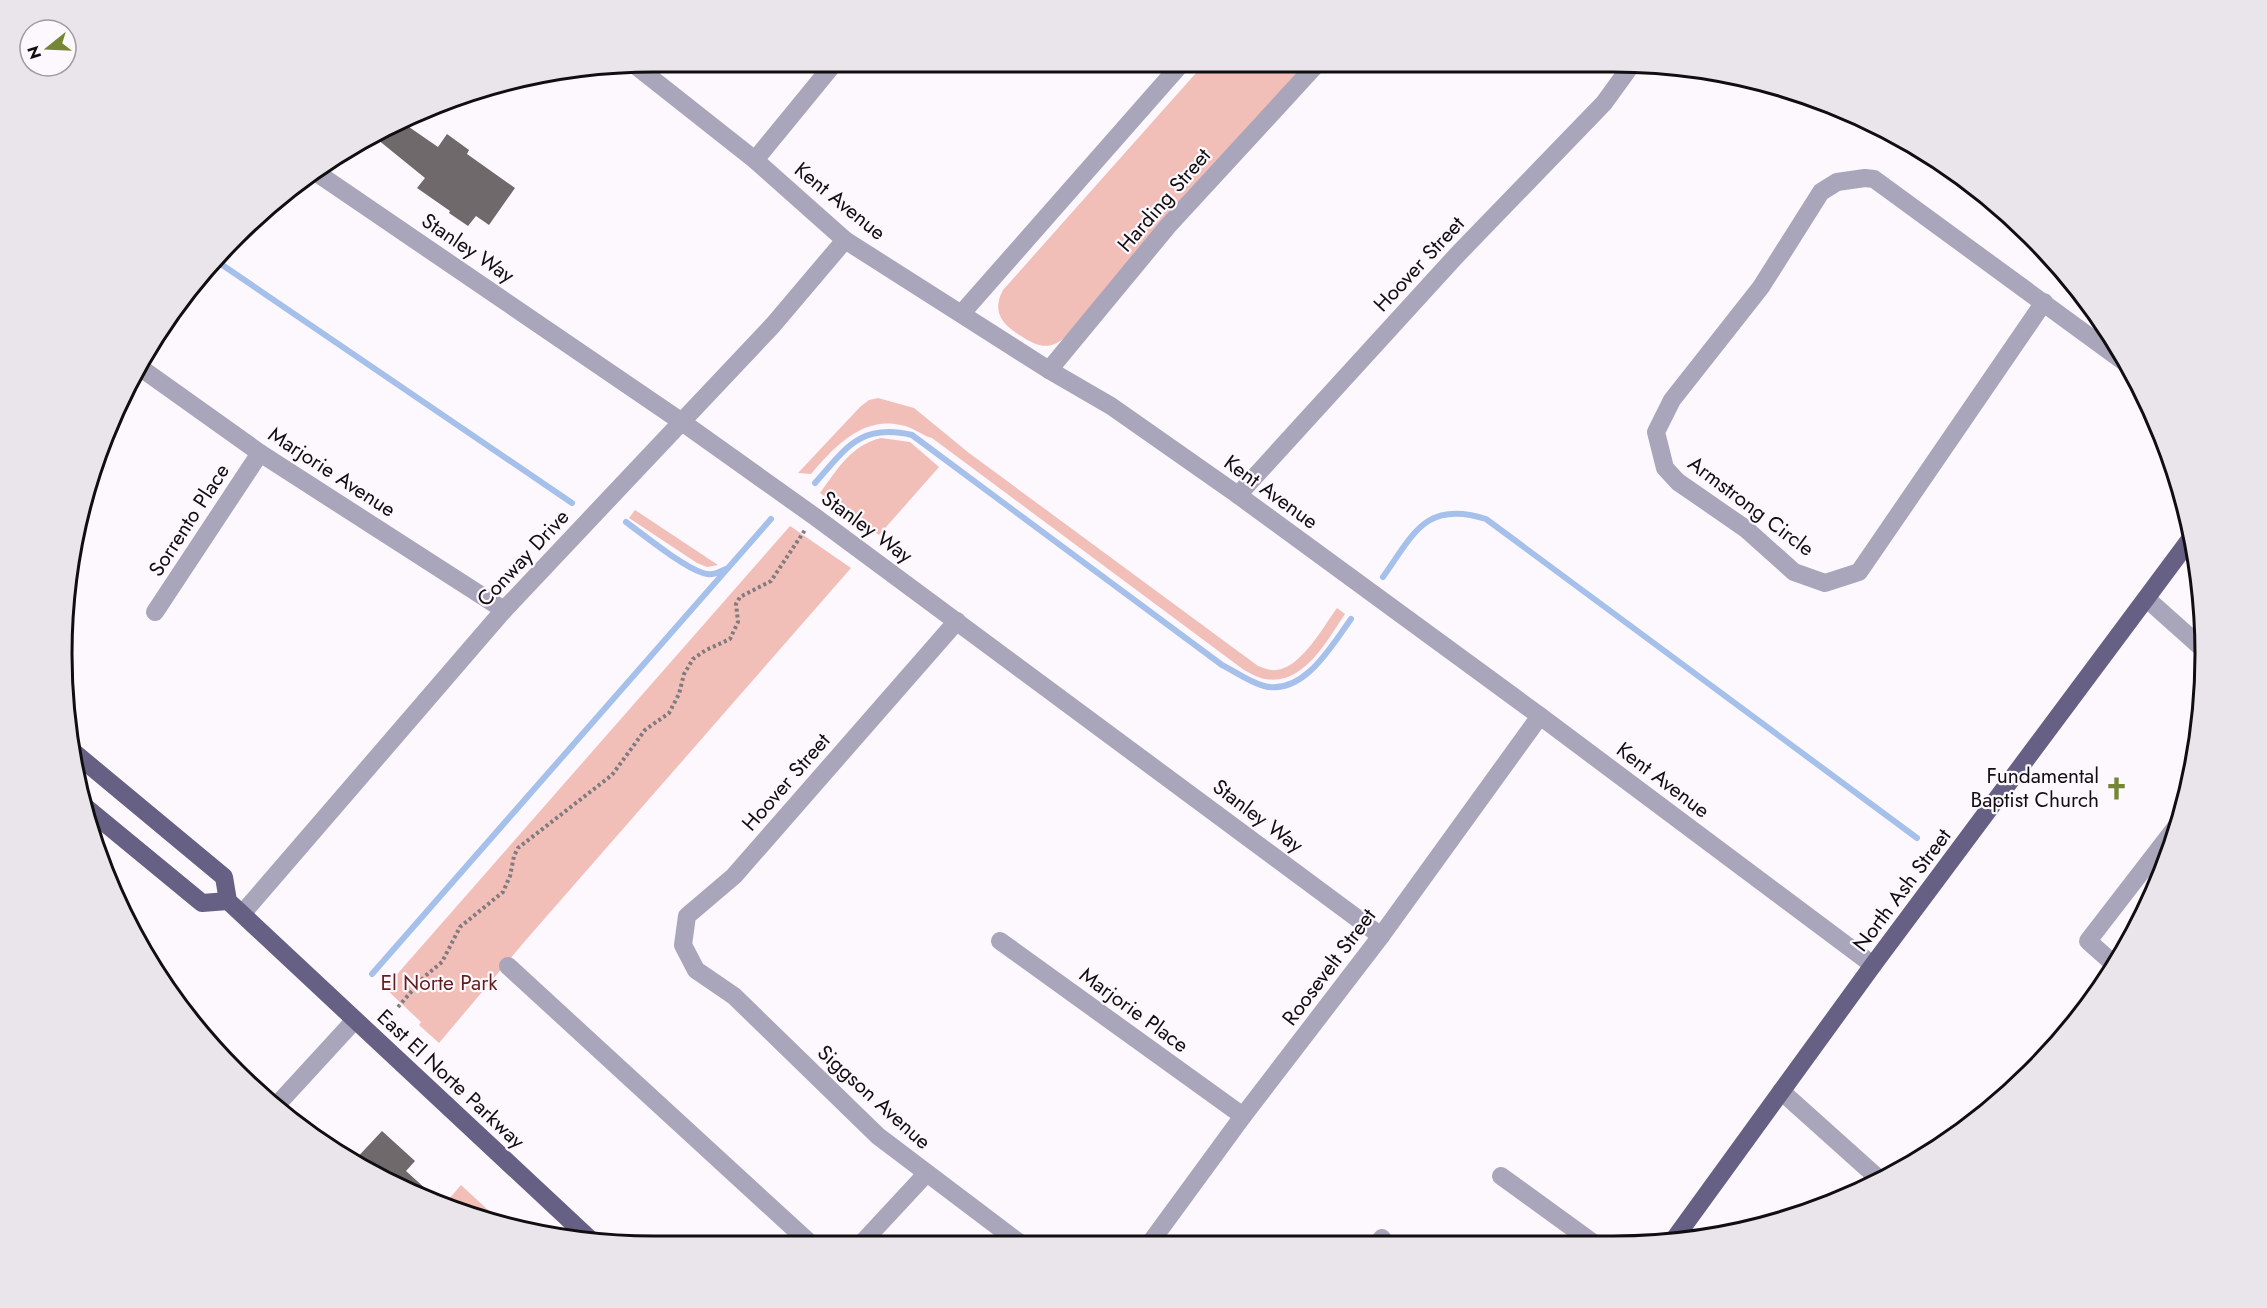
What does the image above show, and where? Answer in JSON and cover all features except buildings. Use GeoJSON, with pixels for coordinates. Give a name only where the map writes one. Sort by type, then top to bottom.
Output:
{"type":"FeatureCollection","features":[{"type":"Feature","properties":{"kind":"main road","name":"North Ash Street"},"geometry":{"type":"LineString","coordinates":[[1679,1232],[1873,965],[2185,547]]}},
{"type":"Feature","properties":{"kind":"main road"},"geometry":{"type":"LineString","coordinates":[[81,758],[224,876],[235,907],[201,903],[95,814]]}},
{"type":"Feature","properties":{"kind":"main road","name":"East El Norte Parkway"},"geometry":{"type":"LineString","coordinates":[[235,907],[583,1232]]}},
{"type":"Feature","properties":{"kind":"street","name":"Kent Avenue"},"geometry":{"type":"LineString","coordinates":[[644,72],[755,160],[845,240],[1050,370],[1112,406],[1238,495],[1540,716],[1873,965]]}},
{"type":"Feature","properties":{"kind":"street"},"geometry":{"type":"LineString","coordinates":[[755,160],[827,72]]}},
{"type":"Feature","properties":{"kind":"street"},"geometry":{"type":"LineString","coordinates":[[962,314],[1174,72]]}},
{"type":"Feature","properties":{"kind":"street","name":"Harding Street"},"geometry":{"type":"LineString","coordinates":[[1050,370],[1168,226],[1310,72]]}},
{"type":"Feature","properties":{"kind":"street","name":"Hoover Street"},"geometry":{"type":"LineString","coordinates":[[1238,495],[1457,255],[1604,103],[1626,72]]}},
{"type":"Feature","properties":{"kind":"street","name":"Stanley Way"},"geometry":{"type":"LineString","coordinates":[[322,176],[682,422],[814,516],[1381,936]]}},
{"type":"Feature","properties":{"kind":"street","name":"Armstrong Circle"},"geometry":{"type":"LineString","coordinates":[[2044,302],[1859,572],[1825,583],[1794,572],[1746,528],[1678,482],[1665,468],[1656,432],[1672,400],[1761,287],[1821,192],[1837,182],[1874,179],[2044,302],[2109,351]]}},
{"type":"Feature","properties":{"kind":"street","name":"Conway Drive"},"geometry":{"type":"LineString","coordinates":[[235,907],[504,610],[773,325],[845,240]]}},
{"type":"Feature","properties":{"kind":"street","name":"Marjorie Avenue"},"geometry":{"type":"LineString","coordinates":[[146,371],[261,453],[504,610]]}},
{"type":"Feature","properties":{"kind":"street","name":"Sorrento Place"},"geometry":{"type":"LineString","coordinates":[[155,612],[261,453]]}},
{"type":"Feature","properties":{"kind":"street"},"geometry":{"type":"LineString","coordinates":[[2147,598],[2195,642]]}},
{"type":"Feature","properties":{"kind":"street","name":"Hoover Street"},"geometry":{"type":"LineString","coordinates":[[705,976],[696,970],[683,945],[687,916],[734,876],[957,621]]}},
{"type":"Feature","properties":{"kind":"street","name":"Roosevelt Street"},"geometry":{"type":"LineString","coordinates":[[1155,1236],[1243,1116],[1381,936],[1540,716]]}},
{"type":"Feature","properties":{"kind":"street"},"geometry":{"type":"LineString","coordinates":[[2108,959],[2088,941],[2163,844]]}},
{"type":"Feature","properties":{"kind":"street","name":"Marjorie Place"},"geometry":{"type":"LineString","coordinates":[[1000,941],[1243,1116]]}},
{"type":"Feature","properties":{"kind":"street"},"geometry":{"type":"LineString","coordinates":[[508,966],[802,1236]]}},
{"type":"Feature","properties":{"kind":"street","name":"Siggson Avenue"},"geometry":{"type":"LineString","coordinates":[[705,976],[734,996],[878,1136],[1010,1236]]}},
{"type":"Feature","properties":{"kind":"street"},"geometry":{"type":"LineString","coordinates":[[280,1100],[355,1020]]}},
{"type":"Feature","properties":{"kind":"street"},"geometry":{"type":"LineString","coordinates":[[1781,1091],[1874,1174]]}},
{"type":"Feature","properties":{"kind":"street"},"geometry":{"type":"LineString","coordinates":[[868,1236],[926,1174]]}},
{"type":"Feature","properties":{"kind":"street"},"geometry":{"type":"LineString","coordinates":[[1501,1176],[1584,1236]]}},
{"type":"Feature","properties":{"kind":"path"},"geometry":{"type":"LineString","coordinates":[[398,1007],[423,977],[442,962],[460,927],[503,892],[518,848],[547,828],[565,810],[603,784],[626,758],[645,730],[669,713],[679,694],[684,674],[693,659],[730,639],[738,622],[736,604],[740,597],[771,581],[814,516]]}},
{"type":"Feature","properties":{"kind":"green space"},"geometry":{"type":"Polygon","coordinates":[[[1197,72],[1303,72],[1064,338],[1053,345],[1043,346],[1015,332],[1004,322],[999,311],[998,305],[1003,290],[1197,72]]]}},
{"type":"Feature","properties":{"kind":"green space"},"geometry":{"type":"Polygon","coordinates":[[[878,398],[914,408],[969,453],[1258,666],[1272,670],[1285,668],[1303,655],[1337,608],[1345,614],[1322,648],[1303,668],[1279,679],[1262,678],[1244,670],[932,438],[909,427],[887,423],[861,429],[839,444],[811,474],[798,473],[860,407],[869,400],[878,398]]]}},
{"type":"Feature","properties":{"kind":"green space"},"geometry":{"type":"Polygon","coordinates":[[[881,438],[910,442],[939,467],[879,535],[820,493],[853,452],[870,441],[881,438]]]}},
{"type":"Feature","properties":{"kind":"green space"},"geometry":{"type":"Polygon","coordinates":[[[635,510],[718,565],[707,567],[697,563],[629,518],[635,510]]]}},
{"type":"Feature","properties":{"kind":"green space","name":"El Norte Park"},"geometry":{"type":"Polygon","coordinates":[[[790,526],[851,568],[525,941],[439,1043],[419,1025],[421,1022],[385,988],[790,526]]]}},
{"type":"Feature","properties":{"kind":"green space"},"geometry":{"type":"Polygon","coordinates":[[[461,1185],[490,1212],[467,1205],[449,1199],[461,1185]]]}},
{"type":"Feature","properties":{"kind":"waterway"},"geometry":{"type":"LineString","coordinates":[[221,264],[572,503]]}},
{"type":"Feature","properties":{"kind":"waterway"},"geometry":{"type":"LineString","coordinates":[[815,483],[856,441],[879,433],[894,432],[912,435],[1222,665],[1264,686],[1278,687],[1304,676],[1326,654],[1351,619]]}},
{"type":"Feature","properties":{"kind":"waterway"},"geometry":{"type":"LineString","coordinates":[[1383,577],[1413,534],[1435,517],[1466,514],[1486,519],[1917,838]]}},
{"type":"Feature","properties":{"kind":"waterway"},"geometry":{"type":"LineString","coordinates":[[372,974],[771,519]]}},
{"type":"Feature","properties":{"kind":"waterway"},"geometry":{"type":"LineString","coordinates":[[626,522],[694,569],[709,574],[726,569]]}},
{"type":"Feature","properties":{"kind":"place","name":"Fundamental Baptist Church"},"geometry":{"type":"Point","coordinates":[2117,788]}}]}
